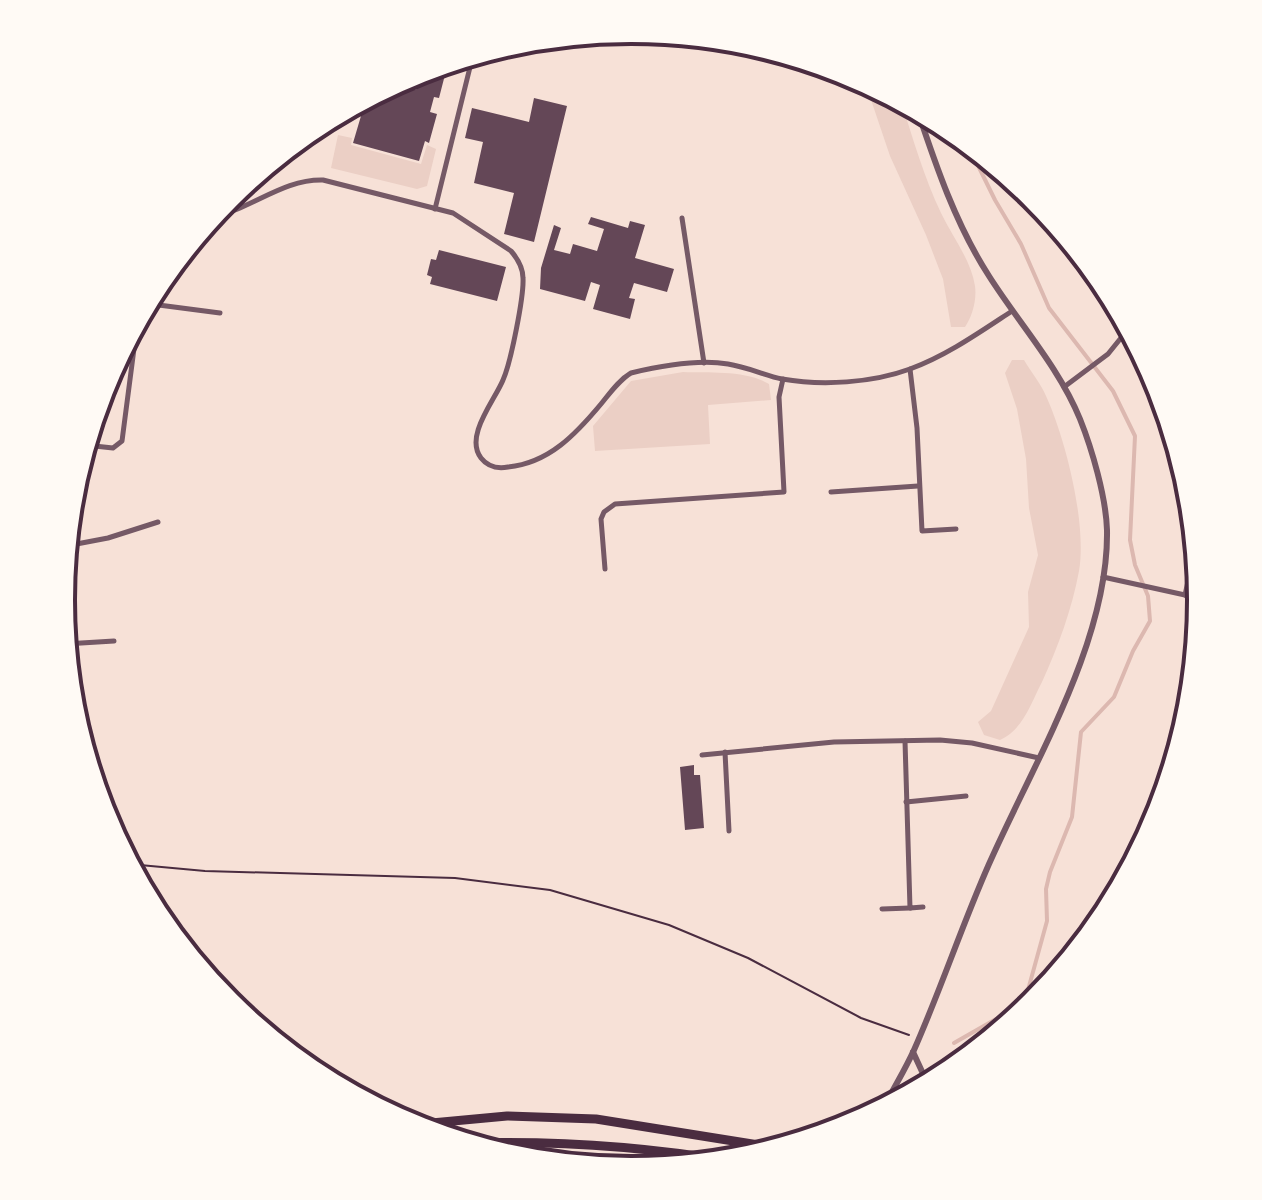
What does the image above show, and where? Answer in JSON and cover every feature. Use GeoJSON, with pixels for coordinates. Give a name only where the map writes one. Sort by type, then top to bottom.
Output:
{"type":"FeatureCollection","features":[{"type":"Feature","properties":{"kind":"highway"},"geometry":{"type":"LineString","coordinates":[[441,1122],[507,1116],[596,1119],[747,1143]]}},
{"type":"Feature","properties":{"kind":"highway"},"geometry":{"type":"LineString","coordinates":[[512,1143],[569,1142],[683,1153]]}},
{"type":"Feature","properties":{"kind":"street"},"geometry":{"type":"LineString","coordinates":[[435,209],[470,68]]}},
{"type":"Feature","properties":{"kind":"street"},"geometry":{"type":"LineString","coordinates":[[893,1090],[913,1052],[988,867],[1083,657],[1103,577],[1107,530],[1101,491],[1080,419],[1064,387],[986,272],[936,167],[923,127]]}},
{"type":"Feature","properties":{"kind":"street"},"geometry":{"type":"LineString","coordinates":[[234,211],[290,184],[323,180],[453,213],[511,251],[521,269],[522,289],[504,378],[476,439],[478,453],[488,465],[501,468],[519,466],[552,452],[631,373],[704,363],[728,364],[783,379],[848,381],[910,369],[961,343],[1012,311]]}},
{"type":"Feature","properties":{"kind":"street"},"geometry":{"type":"LineString","coordinates":[[682,218],[704,363]]}},
{"type":"Feature","properties":{"kind":"street"},"geometry":{"type":"LineString","coordinates":[[160,305],[220,313]]}},
{"type":"Feature","properties":{"kind":"street"},"geometry":{"type":"LineString","coordinates":[[1064,387],[1093,367],[1121,338]]}},
{"type":"Feature","properties":{"kind":"street"},"geometry":{"type":"LineString","coordinates":[[97,446],[113,448],[122,441],[134,351]]}},
{"type":"Feature","properties":{"kind":"street"},"geometry":{"type":"LineString","coordinates":[[910,369],[917,428],[922,531],[956,529]]}},
{"type":"Feature","properties":{"kind":"street"},"geometry":{"type":"LineString","coordinates":[[605,569],[601,519],[604,512],[615,504],[784,492],[779,397],[783,379]]}},
{"type":"Feature","properties":{"kind":"street"},"geometry":{"type":"LineString","coordinates":[[831,492],[918,486]]}},
{"type":"Feature","properties":{"kind":"street"},"geometry":{"type":"LineString","coordinates":[[78,544],[158,522]]}},
{"type":"Feature","properties":{"kind":"street"},"geometry":{"type":"LineString","coordinates":[[1103,577],[1185,595],[1187,587]]}},
{"type":"Feature","properties":{"kind":"street"},"geometry":{"type":"LineString","coordinates":[[77,643],[114,641]]}},
{"type":"Feature","properties":{"kind":"street"},"geometry":{"type":"LineString","coordinates":[[702,755],[834,742],[905,741],[972,743],[1039,758]]}},
{"type":"Feature","properties":{"kind":"street"},"geometry":{"type":"LineString","coordinates":[[905,741],[910,908]]}},
{"type":"Feature","properties":{"kind":"street"},"geometry":{"type":"LineString","coordinates":[[725,752],[729,831]]}},
{"type":"Feature","properties":{"kind":"street"},"geometry":{"type":"LineString","coordinates":[[906,802],[966,796]]}},
{"type":"Feature","properties":{"kind":"street"},"geometry":{"type":"LineString","coordinates":[[882,909],[923,907]]}},
{"type":"Feature","properties":{"kind":"street"},"geometry":{"type":"LineString","coordinates":[[913,1052],[923,1073]]}},
{"type":"Feature","properties":{"kind":"path"},"geometry":{"type":"LineString","coordinates":[[142,865],[205,871],[455,878],[550,890],[669,925],[748,958],[861,1018],[918,1039]]}},
{"type":"Feature","properties":{"kind":"shaded area"},"geometry":{"type":"Polygon","coordinates":[[[870,98],[906,116],[935,199],[970,267],[975,297],[965,327],[951,327],[943,279],[890,156],[870,98]]]}},
{"type":"Feature","properties":{"kind":"shaded area"},"geometry":{"type":"Polygon","coordinates":[[[338,135],[352,138],[351,145],[421,164],[427,145],[436,149],[427,186],[417,189],[331,168],[338,135]]]}},
{"type":"Feature","properties":{"kind":"shaded area"},"geometry":{"type":"Polygon","coordinates":[[[1012,360],[1024,360],[1044,392],[1053,414],[1073,482],[1081,552],[1073,599],[1048,669],[1020,723],[1000,740],[984,735],[978,722],[991,711],[1029,627],[1028,592],[1038,555],[1017,409],[1005,373],[1012,360]]]}},
{"type":"Feature","properties":{"kind":"shaded area"},"geometry":{"type":"Polygon","coordinates":[[[683,372],[750,376],[769,384],[771,400],[708,405],[710,444],[595,451],[593,426],[631,381],[683,372]]]}},
{"type":"Feature","properties":{"kind":"building"},"geometry":{"type":"Polygon","coordinates":[[[445,77],[439,98],[434,97],[430,112],[437,114],[429,143],[425,141],[419,161],[353,143],[362,113],[412,89],[416,90],[417,86],[445,77]]]}},
{"type":"Feature","properties":{"kind":"building"},"geometry":{"type":"Polygon","coordinates":[[[534,98],[567,106],[534,242],[504,234],[514,193],[474,183],[483,142],[465,138],[472,108],[529,122],[534,98]]]}},
{"type":"Feature","properties":{"kind":"building"},"geometry":{"type":"Polygon","coordinates":[[[591,217],[628,228],[630,221],[645,225],[635,258],[674,269],[667,292],[634,283],[629,298],[635,299],[630,319],[593,309],[600,285],[591,282],[585,301],[540,289],[541,268],[554,225],[561,228],[554,250],[570,254],[573,244],[597,251],[604,229],[588,224],[591,217]]]}},
{"type":"Feature","properties":{"kind":"building"},"geometry":{"type":"Polygon","coordinates":[[[439,250],[506,267],[497,301],[430,284],[432,277],[427,275],[431,259],[436,260],[439,250]]]}},
{"type":"Feature","properties":{"kind":"building"},"geometry":{"type":"Polygon","coordinates":[[[694,765],[694,775],[700,775],[704,828],[685,830],[680,767],[694,765]]]}},
{"type":"Feature","properties":{"kind":"waterway"},"geometry":{"type":"LineString","coordinates":[[979,167],[1021,244],[1049,308],[1113,391],[1135,436],[1130,540],[1135,565],[1148,596],[1150,621],[1133,651],[1114,697],[1081,732],[1072,817],[1050,872],[1046,889],[1047,921],[1028,988]]}},
{"type":"Feature","properties":{"kind":"waterway"},"geometry":{"type":"LineString","coordinates":[[954,1043],[998,1018]]}}]}
